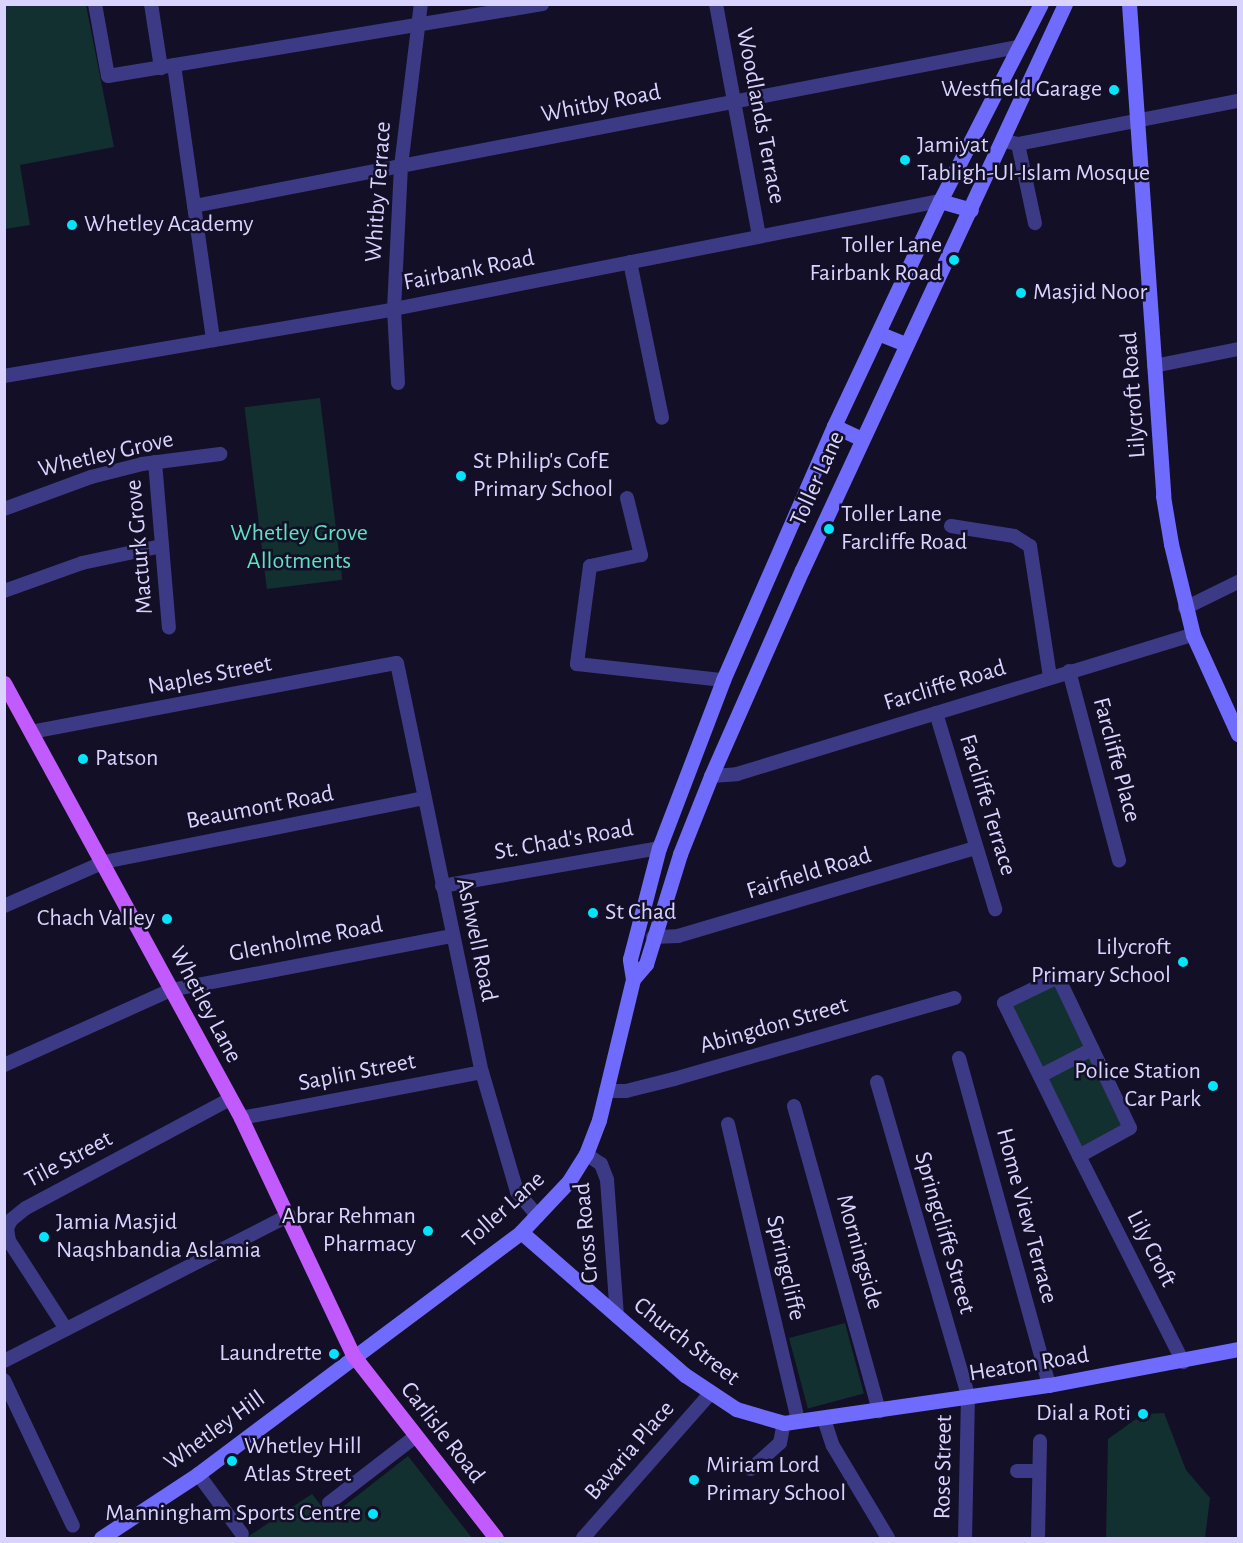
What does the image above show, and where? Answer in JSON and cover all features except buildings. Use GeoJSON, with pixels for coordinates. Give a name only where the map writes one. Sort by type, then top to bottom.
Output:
{"type":"FeatureCollection","features":[{"type":"Feature","properties":{"kind":"main road","name":"Toller Lane"},"geometry":{"type":"LineString","coordinates":[[353,1355],[521,1232],[569,1181],[586,1154],[606,1091],[633,979],[630,959],[635,934],[659,848],[685,776],[723,680],[834,426],[940,201],[1041,4]]}},
{"type":"Feature","properties":{"kind":"main road","name":"Toller Lane"},"geometry":{"type":"LineString","coordinates":[[633,979],[646,964],[680,854],[711,776],[860,438],[971,210],[1011,143],[1041,57],[1065,4]]}},
{"type":"Feature","properties":{"kind":"main road","name":"Lilycroft Road"},"geometry":{"type":"LineString","coordinates":[[1129,4],[1163,496],[1185,608],[1193,635],[1239,734]]}},
{"type":"Feature","properties":{"kind":"main road"},"geometry":{"type":"LineString","coordinates":[[1017,47],[1041,57]]}},
{"type":"Feature","properties":{"kind":"main road"},"geometry":{"type":"LineString","coordinates":[[940,201],[971,210]]}},
{"type":"Feature","properties":{"kind":"main road"},"geometry":{"type":"LineString","coordinates":[[878,333],[905,344]]}},
{"type":"Feature","properties":{"kind":"main road"},"geometry":{"type":"LineString","coordinates":[[834,426],[860,438]]}},
{"type":"Feature","properties":{"kind":"main road","name":"Whetley Lane"},"geometry":{"type":"LineString","coordinates":[[4,682],[104,862],[241,1118],[289,1215],[353,1355]]}},
{"type":"Feature","properties":{"kind":"main road"},"geometry":{"type":"LineString","coordinates":[[685,776],[711,776]]}},
{"type":"Feature","properties":{"kind":"main road"},"geometry":{"type":"LineString","coordinates":[[659,848],[680,854]]}},
{"type":"Feature","properties":{"kind":"main road"},"geometry":{"type":"LineString","coordinates":[[635,934],[653,937]]}},
{"type":"Feature","properties":{"kind":"main road","name":"Church Street"},"geometry":{"type":"LineString","coordinates":[[521,1232],[617,1317],[711,1393],[758,1418],[791,1422],[824,1419]]}},
{"type":"Feature","properties":{"kind":"main road","name":"Heaton Road"},"geometry":{"type":"LineString","coordinates":[[824,1419],[1049,1385],[1183,1362],[1239,1349]]}},
{"type":"Feature","properties":{"kind":"main road","name":"Carlisle Road"},"geometry":{"type":"LineString","coordinates":[[353,1355],[496,1539]]}},
{"type":"Feature","properties":{"kind":"main road","name":"Whetley Hill"},"geometry":{"type":"LineString","coordinates":[[108,1537],[198,1474],[353,1355]]}},
{"type":"Feature","properties":{"kind":"street"},"geometry":{"type":"LineString","coordinates":[[95,4],[108,76],[542,4]]}},
{"type":"Feature","properties":{"kind":"street"},"geometry":{"type":"LineString","coordinates":[[151,4],[167,67],[194,206],[213,340]]}},
{"type":"Feature","properties":{"kind":"street","name":"Whitby Terrace"},"geometry":{"type":"LineString","coordinates":[[398,383],[394,309],[401,166],[421,4]]}},
{"type":"Feature","properties":{"kind":"street","name":"Woodlands Terrace"},"geometry":{"type":"LineString","coordinates":[[716,4],[736,100],[759,236]]}},
{"type":"Feature","properties":{"kind":"street","name":"Whitby Road"},"geometry":{"type":"LineString","coordinates":[[194,206],[1017,47]]}},
{"type":"Feature","properties":{"kind":"street"},"geometry":{"type":"LineString","coordinates":[[1035,222],[1011,143],[1239,101]]}},
{"type":"Feature","properties":{"kind":"street","name":"Fairbank Road"},"geometry":{"type":"LineString","coordinates":[[4,376],[394,309],[940,201]]}},
{"type":"Feature","properties":{"kind":"street"},"geometry":{"type":"LineString","coordinates":[[630,262],[662,418]]}},
{"type":"Feature","properties":{"kind":"street"},"geometry":{"type":"LineString","coordinates":[[1154,366],[1239,349]]}},
{"type":"Feature","properties":{"kind":"street","name":"Whetley Grove"},"geometry":{"type":"LineString","coordinates":[[4,508],[91,477],[155,462],[220,454]]}},
{"type":"Feature","properties":{"kind":"street","name":"Macturk Grove"},"geometry":{"type":"LineString","coordinates":[[155,462],[169,627]]}},
{"type":"Feature","properties":{"kind":"street"},"geometry":{"type":"LineString","coordinates":[[627,498],[641,555],[590,566],[577,664],[723,680]]}},
{"type":"Feature","properties":{"kind":"street"},"geometry":{"type":"LineString","coordinates":[[951,526],[1014,536],[1030,546],[1050,677]]}},
{"type":"Feature","properties":{"kind":"street"},"geometry":{"type":"LineString","coordinates":[[4,591],[82,563],[162,546]]}},
{"type":"Feature","properties":{"kind":"street"},"geometry":{"type":"LineString","coordinates":[[1185,608],[1239,582]]}},
{"type":"Feature","properties":{"kind":"street","name":"Farcliffe Road"},"geometry":{"type":"LineString","coordinates":[[711,776],[736,774],[1193,635]]}},
{"type":"Feature","properties":{"kind":"street","name":"Naples Street"},"geometry":{"type":"LineString","coordinates":[[32,732],[397,663]]}},
{"type":"Feature","properties":{"kind":"street","name":"Ashwell Road"},"geometry":{"type":"LineString","coordinates":[[397,663],[451,936],[482,1072],[517,1192],[538,1216]]}},
{"type":"Feature","properties":{"kind":"street","name":"Farcliffe Place"},"geometry":{"type":"LineString","coordinates":[[1069,671],[1119,860]]}},
{"type":"Feature","properties":{"kind":"street","name":"Farcliffe Terrace"},"geometry":{"type":"LineString","coordinates":[[936,713],[995,909]]}},
{"type":"Feature","properties":{"kind":"street","name":"Beaumont Road"},"geometry":{"type":"LineString","coordinates":[[4,906],[104,862],[424,798]]}},
{"type":"Feature","properties":{"kind":"street","name":"St. Chad's Road"},"geometry":{"type":"LineString","coordinates":[[442,886],[659,848]]}},
{"type":"Feature","properties":{"kind":"street","name":"Fairfield Road"},"geometry":{"type":"LineString","coordinates":[[653,937],[678,936],[976,848]]}},
{"type":"Feature","properties":{"kind":"street","name":"Glenholme Road"},"geometry":{"type":"LineString","coordinates":[[4,1065],[171,990],[451,936]]}},
{"type":"Feature","properties":{"kind":"street","name":"Lily Croft"},"geometry":{"type":"LineString","coordinates":[[1079,1156],[1131,1128],[1058,977],[1004,1003],[1079,1156],[1183,1362]]}},
{"type":"Feature","properties":{"kind":"street","name":"Abingdon Street"},"geometry":{"type":"LineString","coordinates":[[606,1091],[632,1090],[674,1079],[955,998]]}},
{"type":"Feature","properties":{"kind":"street"},"geometry":{"type":"LineString","coordinates":[[1040,1076],[1092,1050]]}},
{"type":"Feature","properties":{"kind":"street","name":"Home View Terrace"},"geometry":{"type":"LineString","coordinates":[[959,1058],[1049,1385]]}},
{"type":"Feature","properties":{"kind":"street","name":"Saplin Street"},"geometry":{"type":"LineString","coordinates":[[241,1118],[482,1072]]}},
{"type":"Feature","properties":{"kind":"street","name":"Springcliffe Street"},"geometry":{"type":"LineString","coordinates":[[877,1082],[968,1396]]}},
{"type":"Feature","properties":{"kind":"street","name":"Tile Street"},"geometry":{"type":"LineString","coordinates":[[66,1329],[9,1240],[8,1216],[230,1099]]}},
{"type":"Feature","properties":{"kind":"street","name":"Morningside"},"geometry":{"type":"LineString","coordinates":[[794,1106],[879,1411]]}},
{"type":"Feature","properties":{"kind":"street","name":"Springcliffe"},"geometry":{"type":"LineString","coordinates":[[728,1124],[791,1422]]}},
{"type":"Feature","properties":{"kind":"street","name":"Cross Road"},"geometry":{"type":"LineString","coordinates":[[586,1154],[601,1164],[607,1180],[617,1317]]}},
{"type":"Feature","properties":{"kind":"street"},"geometry":{"type":"LineString","coordinates":[[4,1360],[289,1215]]}},
{"type":"Feature","properties":{"kind":"street"},"geometry":{"type":"LineString","coordinates":[[4,1380],[73,1526]]}},
{"type":"Feature","properties":{"kind":"street","name":"Bavaria Place"},"geometry":{"type":"LineString","coordinates":[[583,1539],[711,1393]]}},
{"type":"Feature","properties":{"kind":"street","name":"Rose Street"},"geometry":{"type":"LineString","coordinates":[[965,1539],[968,1396]]}},
{"type":"Feature","properties":{"kind":"street"},"geometry":{"type":"LineString","coordinates":[[824,1419],[833,1446],[888,1539]]}},
{"type":"Feature","properties":{"kind":"street"},"geometry":{"type":"LineString","coordinates":[[751,1469],[780,1443],[791,1422]]}},
{"type":"Feature","properties":{"kind":"street"},"geometry":{"type":"LineString","coordinates":[[329,1503],[416,1436]]}},
{"type":"Feature","properties":{"kind":"street"},"geometry":{"type":"LineString","coordinates":[[1038,1539],[1040,1441]]}},
{"type":"Feature","properties":{"kind":"street"},"geometry":{"type":"LineString","coordinates":[[1017,1471],[1039,1471]]}},
{"type":"Feature","properties":{"kind":"street"},"geometry":{"type":"LineString","coordinates":[[198,1474],[242,1534]]}},
{"type":"Feature","properties":{"kind":"green space"},"geometry":{"type":"Polygon","coordinates":[[[5,4],[86,5],[114,147],[20,165],[30,225],[5,229],[5,4]]]}},
{"type":"Feature","properties":{"kind":"green space","name":"Whetley Grove Allotments"},"geometry":{"type":"Polygon","coordinates":[[[320,398],[342,580],[267,589],[245,407],[320,398]]]}},
{"type":"Feature","properties":{"kind":"green space"},"geometry":{"type":"Polygon","coordinates":[[[1058,977],[1129,1128],[1074,1154],[1004,1002],[1058,977]]]}},
{"type":"Feature","properties":{"kind":"green space"},"geometry":{"type":"Polygon","coordinates":[[[845,1323],[864,1394],[808,1409],[789,1338],[845,1323]]]}},
{"type":"Feature","properties":{"kind":"green space"},"geometry":{"type":"Polygon","coordinates":[[[1164,1413],[1186,1470],[1210,1498],[1205,1538],[1106,1538],[1108,1439],[1143,1414],[1164,1413]]]}},
{"type":"Feature","properties":{"kind":"green space"},"geometry":{"type":"Polygon","coordinates":[[[408,1456],[472,1538],[246,1538],[312,1494],[330,1517],[408,1456]]]}},
{"type":"Feature","properties":{"kind":"place","name":"Westfield Garage"},"geometry":{"type":"Point","coordinates":[1114,90]}},
{"type":"Feature","properties":{"kind":"place","name":"Jamiyat Tabligh-Ul-Islam Mosque"},"geometry":{"type":"Point","coordinates":[905,160]}},
{"type":"Feature","properties":{"kind":"place","name":"Whetley Academy"},"geometry":{"type":"Point","coordinates":[72,225]}},
{"type":"Feature","properties":{"kind":"place","name":"Toller Lane Fairbank Road"},"geometry":{"type":"Point","coordinates":[954,260]}},
{"type":"Feature","properties":{"kind":"place","name":"Masjid Noor"},"geometry":{"type":"Point","coordinates":[1021,293]}},
{"type":"Feature","properties":{"kind":"place","name":"St Philip's CofE Primary School"},"geometry":{"type":"Point","coordinates":[461,476]}},
{"type":"Feature","properties":{"kind":"place","name":"Toller Lane Farcliffe Road"},"geometry":{"type":"Point","coordinates":[829,529]}},
{"type":"Feature","properties":{"kind":"place","name":"Patson"},"geometry":{"type":"Point","coordinates":[83,759]}},
{"type":"Feature","properties":{"kind":"place","name":"St Chad"},"geometry":{"type":"Point","coordinates":[593,913]}},
{"type":"Feature","properties":{"kind":"place","name":"Chach Valley"},"geometry":{"type":"Point","coordinates":[167,919]}},
{"type":"Feature","properties":{"kind":"place","name":"Lilycroft Primary School"},"geometry":{"type":"Point","coordinates":[1183,962]}},
{"type":"Feature","properties":{"kind":"place","name":"Police Station Car Park"},"geometry":{"type":"Point","coordinates":[1213,1086]}},
{"type":"Feature","properties":{"kind":"place","name":"Abrar Rehman Pharmacy"},"geometry":{"type":"Point","coordinates":[428,1231]}},
{"type":"Feature","properties":{"kind":"place","name":"Jamia Masjid Naqshbandia Aslamia"},"geometry":{"type":"Point","coordinates":[44,1237]}},
{"type":"Feature","properties":{"kind":"place","name":"Laundrette"},"geometry":{"type":"Point","coordinates":[334,1354]}},
{"type":"Feature","properties":{"kind":"place","name":"Dial a Roti"},"geometry":{"type":"Point","coordinates":[1143,1414]}},
{"type":"Feature","properties":{"kind":"place","name":"Whetley Hill Atlas Street"},"geometry":{"type":"Point","coordinates":[232,1461]}},
{"type":"Feature","properties":{"kind":"place","name":"Miriam Lord Primary School"},"geometry":{"type":"Point","coordinates":[694,1480]}},
{"type":"Feature","properties":{"kind":"place","name":"Manningham Sports Centre"},"geometry":{"type":"Point","coordinates":[373,1514]}}]}
